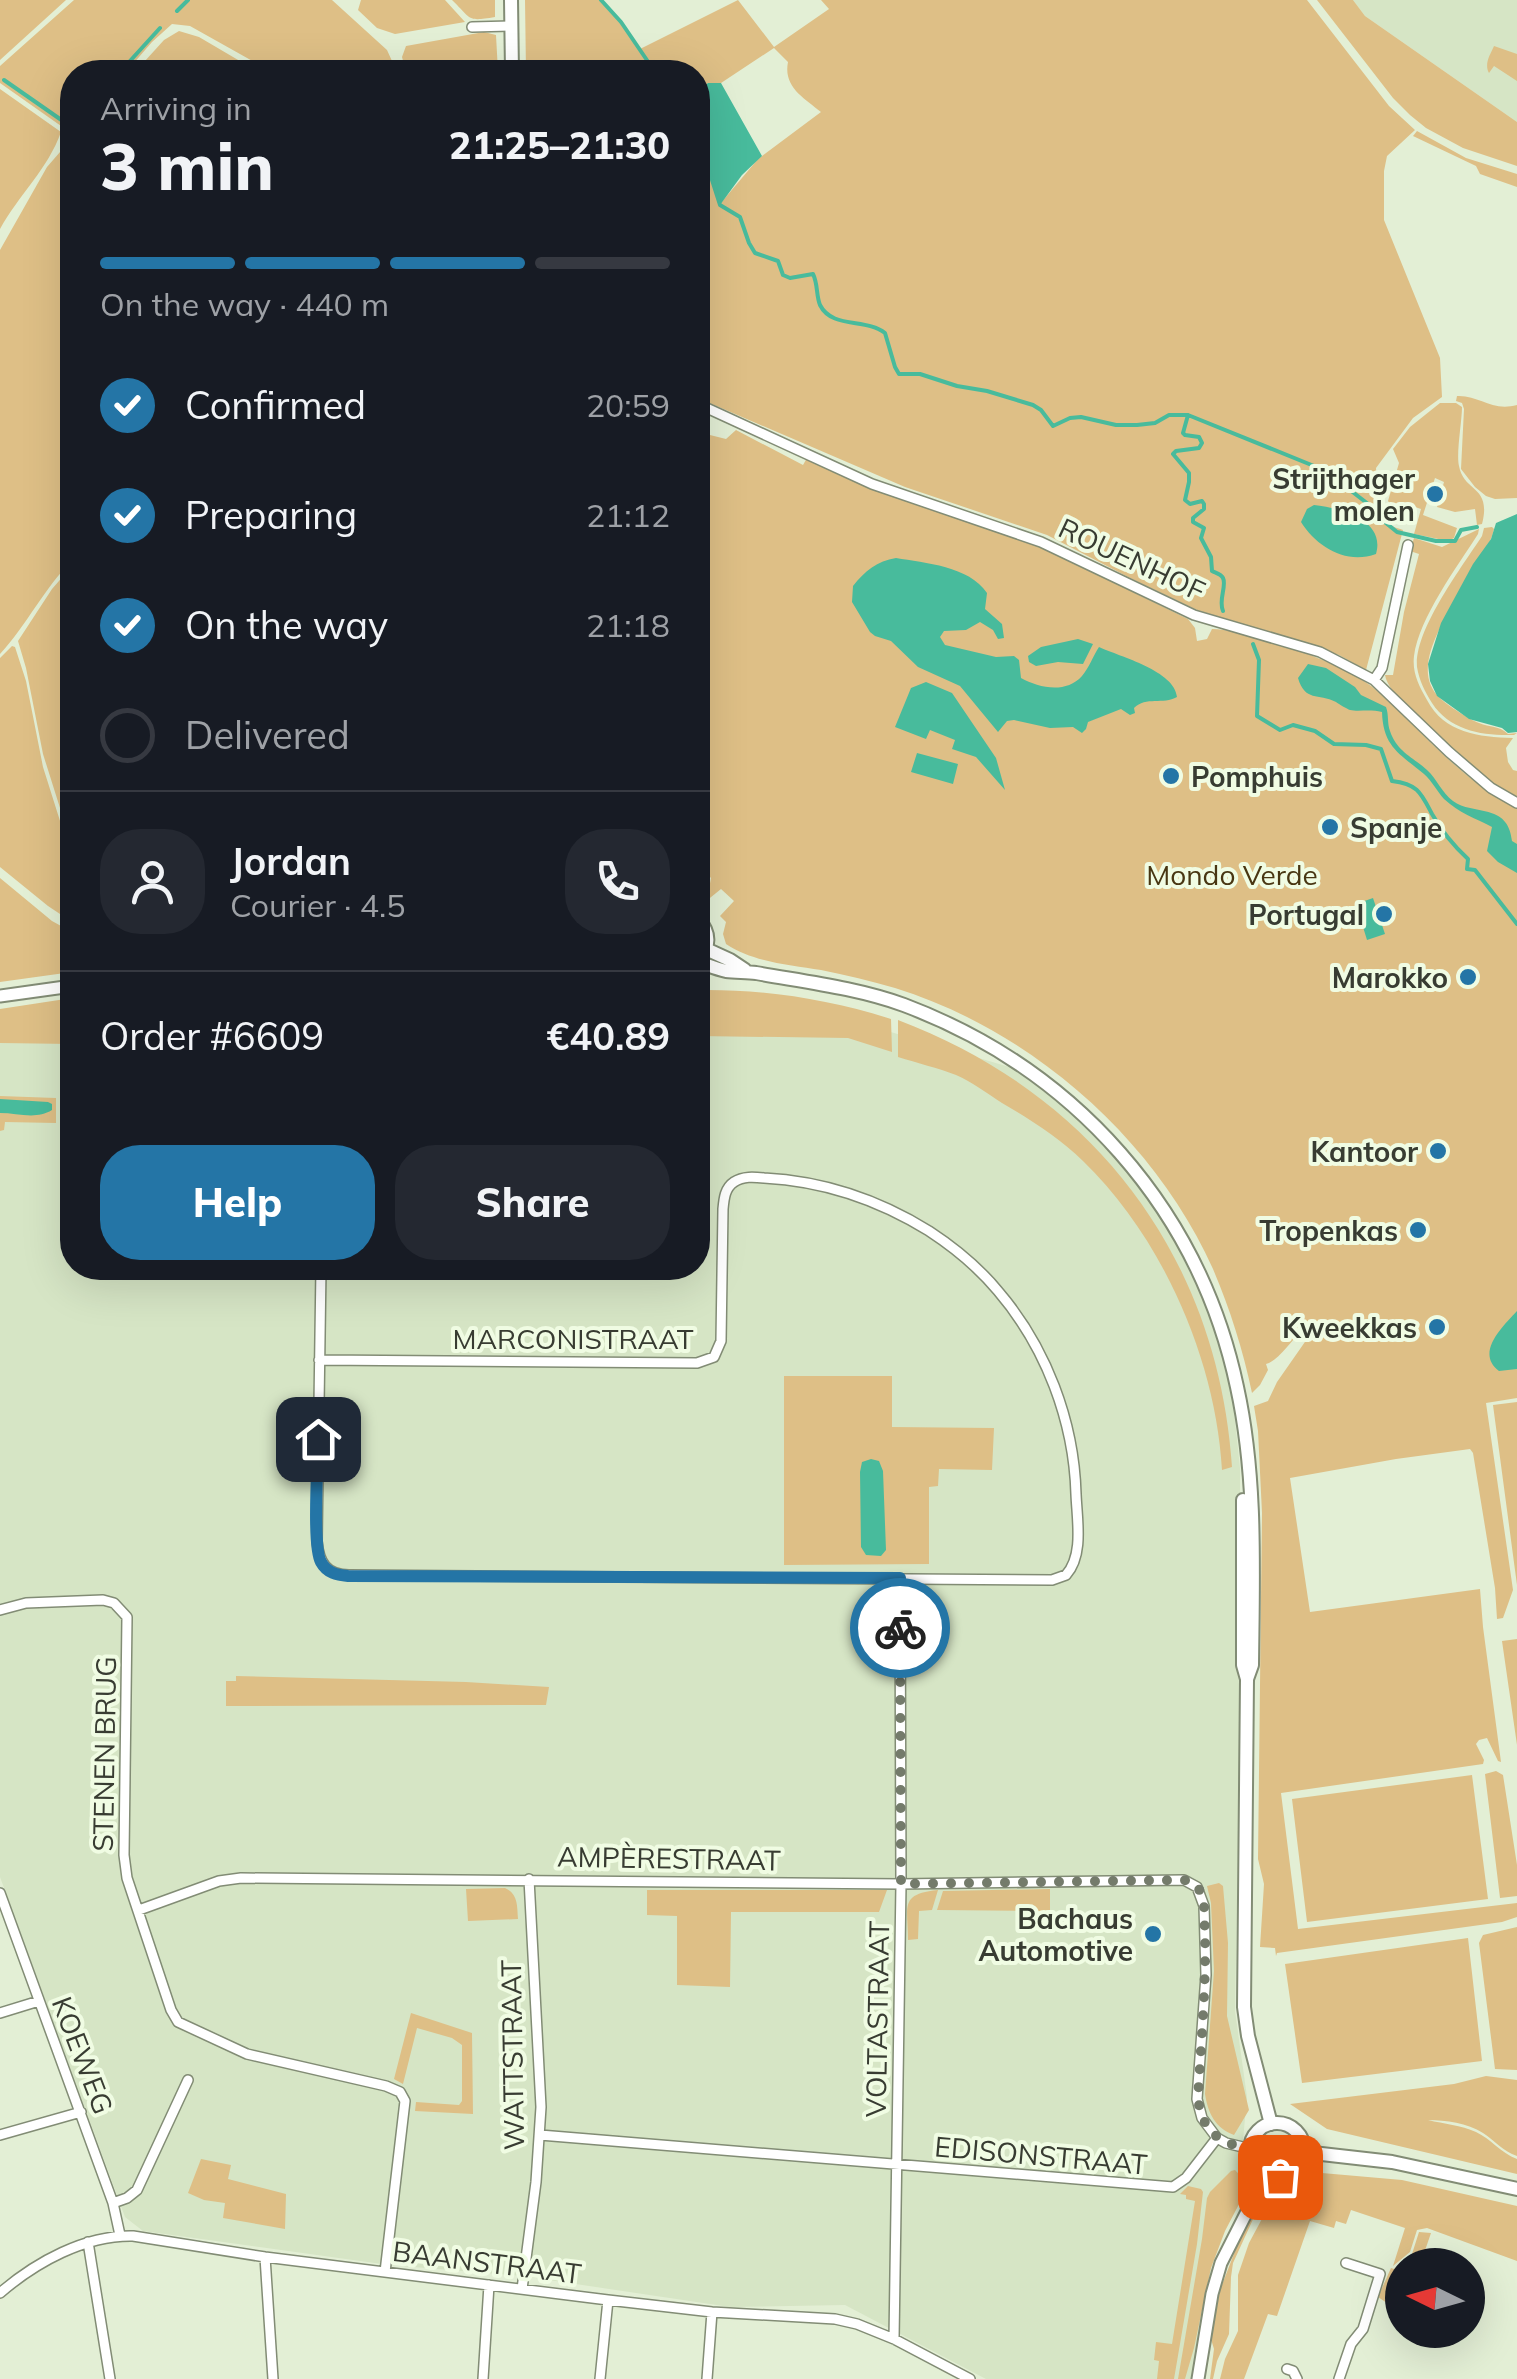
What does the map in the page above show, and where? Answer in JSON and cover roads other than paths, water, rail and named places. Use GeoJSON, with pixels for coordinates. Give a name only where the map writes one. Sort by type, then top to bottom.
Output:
{"type":"FeatureCollection","features":[{"type":"Feature","properties":{"kind":"main road"},"geometry":{"type":"LineString","coordinates":[[512,0],[512,60]]}},
{"type":"Feature","properties":{"kind":"main road"},"geometry":{"type":"LineString","coordinates":[[710,958],[730,960],[747,972],[852,990],[900,1004],[953,1026],[1032,1072],[1073,1104],[1115,1147],[1144,1181],[1193,1260],[1228,1350],[1242,1410],[1252,1496],[1244,2007],[1271,2124]]}},
{"type":"Feature","properties":{"kind":"main road"},"geometry":{"type":"LineString","coordinates":[[1271,2124],[1292,2127],[1302,2138],[1304,2152],[1299,2166],[1280,2177],[1266,2174],[1253,2162],[1251,2149],[1256,2133],[1271,2124]]}},
{"type":"Feature","properties":{"kind":"main road"},"geometry":{"type":"LineString","coordinates":[[1304,2152],[1409,2165],[1517,2189]]}},
{"type":"Feature","properties":{"kind":"street"},"geometry":{"type":"LineString","coordinates":[[472,27],[512,26]]}},
{"type":"Feature","properties":{"kind":"street","name":"ROUENHOF"},"geometry":{"type":"LineString","coordinates":[[710,410],[863,480],[1041,542],[1194,614],[1320,652],[1374,680],[1448,752],[1491,788],[1517,803]]}},
{"type":"Feature","properties":{"kind":"street"},"geometry":{"type":"LineString","coordinates":[[1374,680],[1382,668],[1408,545]]}},
{"type":"Feature","properties":{"kind":"street"},"geometry":{"type":"LineString","coordinates":[[0,996],[60,988]]}},
{"type":"Feature","properties":{"kind":"street","name":"MARCONISTRAAT"},"geometry":{"type":"LineString","coordinates":[[320,1360],[697,1363],[714,1357],[721,1340],[723,1208],[724,1196],[732,1183],[744,1178],[775,1178],[816,1184],[862,1198],[897,1212],[932,1233],[966,1258],[1000,1292],[1048,1369],[1064,1415],[1076,1472],[1076,1558],[1066,1575],[1052,1580],[900,1578]]}},
{"type":"Feature","properties":{"kind":"street"},"geometry":{"type":"LineString","coordinates":[[321,1280],[317,1541],[320,1560],[330,1572],[348,1576],[900,1578]]}},
{"type":"Feature","properties":{"kind":"street","name":"VOLTASTRAAT"},"geometry":{"type":"LineString","coordinates":[[894,2340],[901,1884],[900,1578]]}},
{"type":"Feature","properties":{"kind":"street","name":"STENEN BRUG"},"geometry":{"type":"LineString","coordinates":[[0,1610],[26,1603],[103,1600],[114,1603],[127,1616],[124,1855],[171,2010],[178,2022],[247,2054],[400,2092],[406,2101],[386,2272]]}},
{"type":"Feature","properties":{"kind":"street","name":"AMPÈRESTRAAT"},"geometry":{"type":"LineString","coordinates":[[139,1910],[241,1878],[901,1884],[1184,1880],[1199,1890],[1204,1906],[1206,1975],[1198,2099],[1202,2118],[1217,2138]]}},
{"type":"Feature","properties":{"kind":"street","name":"WATTSTRAAT"},"geometry":{"type":"LineString","coordinates":[[522,2289],[541,2106],[529,1879]]}},
{"type":"Feature","properties":{"kind":"street","name":"KOEWEG"},"geometry":{"type":"LineString","coordinates":[[0,1892],[113,2203],[120,2236]]}},
{"type":"Feature","properties":{"kind":"street"},"geometry":{"type":"LineString","coordinates":[[0,2013],[39,2001]]}},
{"type":"Feature","properties":{"kind":"street"},"geometry":{"type":"LineString","coordinates":[[113,2203],[137,2190],[188,2080]]}},
{"type":"Feature","properties":{"kind":"street"},"geometry":{"type":"LineString","coordinates":[[0,2136],[81,2112]]}},
{"type":"Feature","properties":{"kind":"street","name":"EDISONSTRAAT"},"geometry":{"type":"LineString","coordinates":[[540,2135],[1173,2186],[1183,2182],[1217,2138]]}},
{"type":"Feature","properties":{"kind":"street"},"geometry":{"type":"LineString","coordinates":[[1217,2138],[1251,2149]]}},
{"type":"Feature","properties":{"kind":"street"},"geometry":{"type":"LineString","coordinates":[[1198,2379],[1220,2264],[1266,2174]]}},
{"type":"Feature","properties":{"kind":"street","name":"BAANSTRAAT"},"geometry":{"type":"LineString","coordinates":[[0,2292],[45,2262],[88,2242],[120,2236],[712,2312],[834,2318],[894,2340],[951,2374],[970,2379]]}},
{"type":"Feature","properties":{"kind":"street"},"geometry":{"type":"LineString","coordinates":[[88,2242],[110,2379]]}},
{"type":"Feature","properties":{"kind":"street"},"geometry":{"type":"LineString","coordinates":[[265,2257],[273,2379]]}},
{"type":"Feature","properties":{"kind":"street"},"geometry":{"type":"LineString","coordinates":[[1339,2379],[1351,2344],[1363,2330],[1380,2274],[1346,2263]]}},
{"type":"Feature","properties":{"kind":"street"},"geometry":{"type":"LineString","coordinates":[[483,2379],[489,2285]]}},
{"type":"Feature","properties":{"kind":"street"},"geometry":{"type":"LineString","coordinates":[[600,2379],[608,2300]]}},
{"type":"Feature","properties":{"kind":"street"},"geometry":{"type":"LineString","coordinates":[[706,2379],[712,2312]]}},
{"type":"Feature","properties":{"kind":"street"},"geometry":{"type":"LineString","coordinates":[[1287,2369],[1294,2371],[1297,2379]]}},
{"type":"Feature","properties":{"kind":"water"},"geometry":{"type":"Polygon","coordinates":[[[710,83],[721,83],[762,156],[720,205],[710,172],[710,83]]]}},
{"type":"Feature","properties":{"kind":"water"},"geometry":{"type":"Polygon","coordinates":[[[1314,505],[1336,509],[1367,524],[1377,542],[1376,554],[1343,555],[1315,539],[1301,522],[1307,509],[1314,505]]]}},
{"type":"Feature","properties":{"kind":"water"},"geometry":{"type":"Polygon","coordinates":[[[1517,514],[1517,732],[1508,733],[1469,719],[1437,696],[1428,664],[1441,623],[1491,539],[1496,523],[1517,514]]]}},
{"type":"Feature","properties":{"kind":"water"},"geometry":{"type":"Polygon","coordinates":[[[896,558],[958,571],[987,593],[985,609],[1002,624],[1004,638],[998,639],[993,630],[980,622],[966,630],[944,631],[940,637],[945,645],[996,657],[1014,656],[1019,660],[1021,678],[1052,688],[1076,682],[1099,647],[1157,672],[1174,688],[1177,697],[1144,702],[1130,715],[1121,709],[1088,722],[1082,733],[1073,727],[1050,728],[1014,720],[1007,721],[998,732],[960,686],[918,667],[891,641],[870,632],[852,602],[853,586],[862,576],[877,564],[896,558]]]}},
{"type":"Feature","properties":{"kind":"water"},"geometry":{"type":"Polygon","coordinates":[[[1078,639],[1093,644],[1083,664],[1058,662],[1036,666],[1029,662],[1028,656],[1041,647],[1078,639]]]}},
{"type":"Feature","properties":{"kind":"water"},"geometry":{"type":"Polygon","coordinates":[[[1308,664],[1326,668],[1361,695],[1386,707],[1389,728],[1397,744],[1427,770],[1453,801],[1504,820],[1517,844],[1517,873],[1487,851],[1492,827],[1450,804],[1427,777],[1394,749],[1382,712],[1350,710],[1304,691],[1298,678],[1308,664]]]}},
{"type":"Feature","properties":{"kind":"water"},"geometry":{"type":"Polygon","coordinates":[[[926,682],[952,693],[996,758],[1005,790],[976,757],[952,749],[955,740],[930,730],[926,739],[895,727],[911,688],[926,682]]]}},
{"type":"Feature","properties":{"kind":"water"},"geometry":{"type":"Polygon","coordinates":[[[917,753],[958,764],[953,784],[911,772],[917,753]]]}},
{"type":"Feature","properties":{"kind":"water"},"geometry":{"type":"Polygon","coordinates":[[[1373,898],[1385,934],[1367,940],[1356,904],[1373,898]]]}},
{"type":"Feature","properties":{"kind":"water"},"geometry":{"type":"Polygon","coordinates":[[[0,1099],[48,1102],[52,1110],[33,1115],[0,1113],[0,1099]]]}},
{"type":"Feature","properties":{"kind":"water"},"geometry":{"type":"Polygon","coordinates":[[[1517,1311],[1517,1369],[1499,1371],[1492,1364],[1490,1348],[1517,1311]]]}},
{"type":"Feature","properties":{"kind":"water"},"geometry":{"type":"Polygon","coordinates":[[[879,1461],[883,1471],[886,1550],[881,1556],[866,1555],[861,1547],[860,1472],[862,1462],[879,1461]]]}},
{"type":"Feature","properties":{"kind":"waterway"},"geometry":{"type":"LineString","coordinates":[[177,11],[188,0]]}},
{"type":"Feature","properties":{"kind":"waterway"},"geometry":{"type":"LineString","coordinates":[[601,0],[647,60]]}},
{"type":"Feature","properties":{"kind":"waterway"},"geometry":{"type":"LineString","coordinates":[[131,60],[160,28]]}},
{"type":"Feature","properties":{"kind":"waterway"},"geometry":{"type":"LineString","coordinates":[[4,80],[60,119]]}},
{"type":"Feature","properties":{"kind":"waterway"},"geometry":{"type":"LineString","coordinates":[[710,174],[720,205],[740,217],[755,253],[778,261],[783,275],[790,278],[813,274],[820,305],[833,317],[885,333],[899,374],[920,374],[1033,405],[1053,426],[1081,417],[1137,425],[1155,423],[1169,415],[1188,415],[1314,466],[1372,507],[1397,532],[1455,541],[1461,530],[1477,527]]}},
{"type":"Feature","properties":{"kind":"waterway"},"geometry":{"type":"LineString","coordinates":[[1188,415],[1183,433],[1199,437],[1202,443],[1199,448],[1173,454],[1189,473],[1185,500],[1204,504],[1193,522],[1204,528],[1201,538],[1211,557],[1212,571],[1223,578],[1223,611]]}},
{"type":"Feature","properties":{"kind":"waterway"},"geometry":{"type":"LineString","coordinates":[[1253,644],[1259,660],[1257,716],[1280,730],[1293,725],[1315,731],[1334,744],[1381,749],[1392,781],[1418,791],[1444,832],[1468,859],[1467,869],[1475,870],[1517,924]]}},
{"type":"Feature","properties":{"kind":"place","name":"Strijthager molen"},"geometry":{"type":"Point","coordinates":[1435,494]}},
{"type":"Feature","properties":{"kind":"place","name":"Pomphuis"},"geometry":{"type":"Point","coordinates":[1171,776]}},
{"type":"Feature","properties":{"kind":"place","name":"Spanje"},"geometry":{"type":"Point","coordinates":[1330,827]}},
{"type":"Feature","properties":{"kind":"place","name":"Portugal"},"geometry":{"type":"Point","coordinates":[1384,914]}},
{"type":"Feature","properties":{"kind":"place","name":"Marokko"},"geometry":{"type":"Point","coordinates":[1468,977]}},
{"type":"Feature","properties":{"kind":"place","name":"Kantoor"},"geometry":{"type":"Point","coordinates":[1438,1151]}},
{"type":"Feature","properties":{"kind":"place","name":"Tropenkas"},"geometry":{"type":"Point","coordinates":[1418,1230]}},
{"type":"Feature","properties":{"kind":"place","name":"Kweekkas"},"geometry":{"type":"Point","coordinates":[1437,1327]}},
{"type":"Feature","properties":{"kind":"place","name":"Bachaus Automotive"},"geometry":{"type":"Point","coordinates":[1153,1934]}},
{"type":"Feature","properties":{"kind":"park label","name":"Mondo Verde"},"geometry":{"type":"Point","coordinates":[1232,874]}}]}
